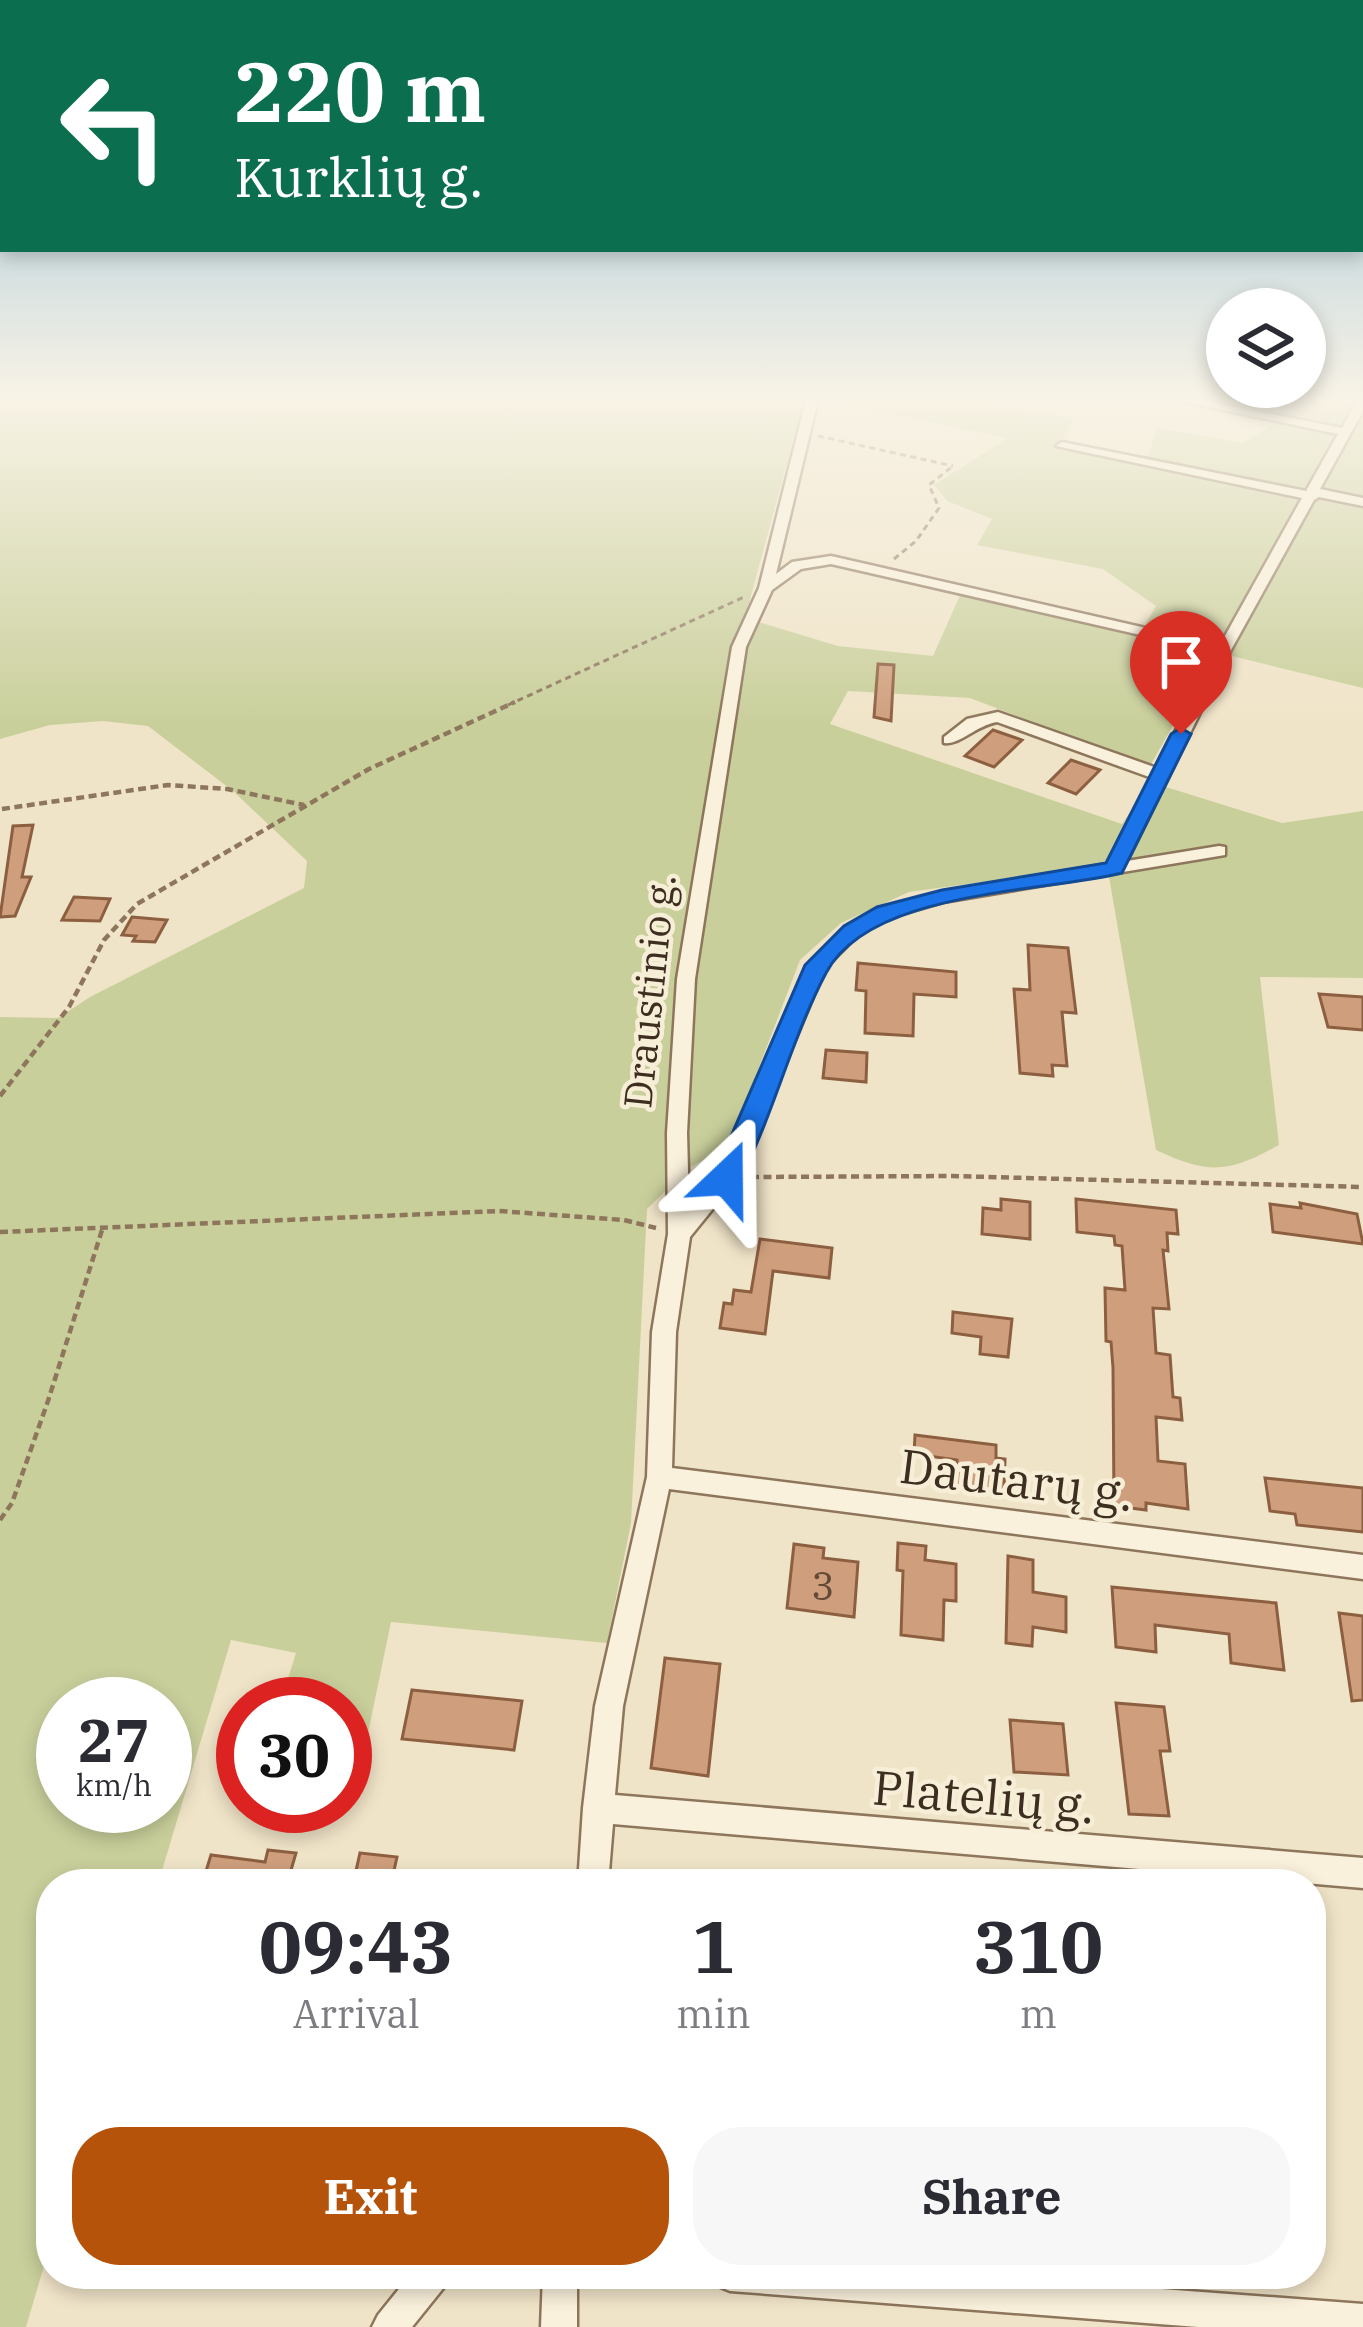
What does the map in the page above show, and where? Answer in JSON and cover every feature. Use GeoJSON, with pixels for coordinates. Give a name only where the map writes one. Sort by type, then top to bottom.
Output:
{"type":"FeatureCollection","features":[{"type":"Feature","properties":{"kind":"street","name":"Draustinio g."},"geometry":{"type":"LineString","coordinates":[[594,1869],[609,1706],[659,1477],[664,1332],[679,1234],[677,1133],[686,979],[740,647],[766,588],[785,509]]}},
{"type":"Feature","properties":{"kind":"street"},"geometry":{"type":"LineString","coordinates":[[1114,868],[1224,650],[1306,509]]}},
{"type":"Feature","properties":{"kind":"street"},"geometry":{"type":"LineString","coordinates":[[772,553],[878,570],[1224,650]]}},
{"type":"Feature","properties":{"kind":"street"},"geometry":{"type":"LineString","coordinates":[[766,588],[807,561]]}},
{"type":"Feature","properties":{"kind":"street"},"geometry":{"type":"LineString","coordinates":[[950,740],[985,718],[1015,720],[1160,775]]}},
{"type":"Feature","properties":{"kind":"street"},"geometry":{"type":"LineString","coordinates":[[679,1234],[727,1178],[817,965],[852,931],[885,913],[942,897],[1219,851]]}},
{"type":"Feature","properties":{"kind":"street","name":"Dautarų g."},"geometry":{"type":"LineString","coordinates":[[659,1477],[1363,1567]]}},
{"type":"Feature","properties":{"kind":"street","name":"Platelių g."},"geometry":{"type":"LineString","coordinates":[[597,1808],[1316,1869]]}},
{"type":"Feature","properties":{"kind":"street","name":"Platelių g."},"geometry":{"type":"LineString","coordinates":[[1326,1870],[1363,1873]]}},
{"type":"Feature","properties":{"kind":"street"},"geometry":{"type":"LineString","coordinates":[[390,2327],[421,2289]]}},
{"type":"Feature","properties":{"kind":"street"},"geometry":{"type":"LineString","coordinates":[[559,2327],[560,2289]]}},
{"type":"Feature","properties":{"kind":"street"},"geometry":{"type":"LineString","coordinates":[[928,2289],[1363,2322]]}},
{"type":"Feature","properties":{"kind":"path"},"geometry":{"type":"LineString","coordinates":[[878,570],[916,541],[939,509]]}},
{"type":"Feature","properties":{"kind":"path"},"geometry":{"type":"LineString","coordinates":[[0,1096],[68,1007],[119,921],[179,877],[369,769],[766,588]]}},
{"type":"Feature","properties":{"kind":"path"},"geometry":{"type":"LineString","coordinates":[[2,808],[56,806],[131,788],[172,785],[255,793],[304,805]]}},
{"type":"Feature","properties":{"kind":"path"},"geometry":{"type":"LineString","coordinates":[[727,1178],[952,1176],[1363,1187]]}},
{"type":"Feature","properties":{"kind":"path"},"geometry":{"type":"LineString","coordinates":[[0,1232],[499,1211],[624,1220],[679,1234]]}},
{"type":"Feature","properties":{"kind":"path"},"geometry":{"type":"LineString","coordinates":[[0,1520],[12,1503],[48,1401],[103,1227]]}},
{"type":"Feature","properties":{"kind":"green space"},"geometry":{"type":"Polygon","coordinates":[[[0,509],[775,509],[745,618],[838,646],[933,656],[961,593],[1140,634],[1156,606],[1103,569],[977,545],[992,519],[966,509],[1363,509],[1363,688],[1215,652],[1150,766],[970,698],[848,691],[830,724],[1122,824],[1150,782],[1282,823],[1363,811],[1363,978],[1260,977],[1279,1145],[1246,1161],[1219,1167],[1191,1164],[1156,1150],[1107,865],[909,892],[841,923],[800,960],[728,1148],[690,1167],[647,1209],[631,1523],[607,1643],[391,1622],[372,1714],[372,1677],[288,1677],[296,1653],[231,1640],[220,1677],[216,1677],[192,1770],[192,1677],[36,1677],[36,1833],[173,1833],[162,1869],[36,1869],[37,2289],[26,2327],[0,2327],[0,1017],[58,1018],[90,997],[304,888],[307,861],[233,791],[148,726],[103,721],[50,725],[0,739],[0,509]]]}},
{"type":"Feature","properties":{"kind":"building"},"geometry":{"type":"Polygon","coordinates":[[[878,664],[894,665],[891,721],[874,717],[878,664]]]}},
{"type":"Feature","properties":{"kind":"building"},"geometry":{"type":"Polygon","coordinates":[[[993,730],[1022,740],[994,767],[965,756],[993,730]]]}},
{"type":"Feature","properties":{"kind":"building"},"geometry":{"type":"Polygon","coordinates":[[[1071,760],[1100,770],[1076,794],[1048,783],[1071,760]]]}},
{"type":"Feature","properties":{"kind":"building"},"geometry":{"type":"Polygon","coordinates":[[[33,825],[22,877],[31,877],[15,916],[0,917],[13,826],[33,825]]]}},
{"type":"Feature","properties":{"kind":"building"},"geometry":{"type":"Polygon","coordinates":[[[74,897],[110,899],[100,921],[62,920],[74,897]]]}},
{"type":"Feature","properties":{"kind":"building"},"geometry":{"type":"Polygon","coordinates":[[[132,917],[167,920],[155,942],[133,941],[136,936],[122,935],[132,917]]]}},
{"type":"Feature","properties":{"kind":"building"},"geometry":{"type":"Polygon","coordinates":[[[1028,945],[1068,948],[1076,1013],[1062,1012],[1067,1066],[1052,1065],[1053,1076],[1020,1073],[1014,989],[1030,990],[1028,945]]]}},
{"type":"Feature","properties":{"kind":"building"},"geometry":{"type":"Polygon","coordinates":[[[858,963],[956,972],[956,997],[914,994],[913,1036],[865,1033],[866,991],[856,990],[858,963]]]}},
{"type":"Feature","properties":{"kind":"building"},"geometry":{"type":"Polygon","coordinates":[[[1319,994],[1363,997],[1363,1030],[1328,1027],[1319,994]]]}},
{"type":"Feature","properties":{"kind":"building"},"geometry":{"type":"Polygon","coordinates":[[[826,1050],[867,1053],[866,1082],[823,1078],[826,1050]]]}},
{"type":"Feature","properties":{"kind":"building"},"geometry":{"type":"Polygon","coordinates":[[[1001,1199],[1030,1202],[1030,1239],[982,1234],[983,1208],[1001,1210],[1001,1199]]]}},
{"type":"Feature","properties":{"kind":"building"},"geometry":{"type":"Polygon","coordinates":[[[1076,1199],[1176,1210],[1178,1234],[1167,1233],[1168,1251],[1163,1250],[1169,1309],[1153,1308],[1156,1353],[1170,1355],[1173,1397],[1180,1398],[1182,1420],[1156,1417],[1158,1461],[1185,1464],[1188,1509],[1146,1503],[1146,1510],[1114,1506],[1113,1368],[1111,1342],[1106,1341],[1105,1288],[1125,1290],[1122,1246],[1115,1245],[1114,1236],[1077,1232],[1076,1199]]]}},
{"type":"Feature","properties":{"kind":"building"},"geometry":{"type":"Polygon","coordinates":[[[1300,1203],[1357,1214],[1363,1244],[1273,1232],[1270,1204],[1301,1208],[1300,1203]]]}},
{"type":"Feature","properties":{"kind":"building"},"geometry":{"type":"Polygon","coordinates":[[[760,1239],[832,1248],[829,1278],[773,1271],[765,1334],[720,1328],[724,1303],[732,1304],[734,1290],[751,1292],[760,1239]]]}},
{"type":"Feature","properties":{"kind":"building"},"geometry":{"type":"Polygon","coordinates":[[[953,1312],[1012,1319],[1008,1357],[980,1354],[981,1337],[952,1333],[953,1312]]]}},
{"type":"Feature","properties":{"kind":"building"},"geometry":{"type":"Polygon","coordinates":[[[915,1435],[996,1445],[996,1458],[1005,1459],[1004,1491],[956,1485],[957,1460],[914,1454],[915,1435]]]}},
{"type":"Feature","properties":{"kind":"building"},"geometry":{"type":"Polygon","coordinates":[[[1265,1478],[1363,1488],[1363,1532],[1297,1525],[1295,1514],[1270,1511],[1265,1478]]]}},
{"type":"Feature","properties":{"kind":"building"},"geometry":{"type":"Polygon","coordinates":[[[898,1543],[926,1546],[925,1560],[956,1564],[956,1601],[944,1600],[943,1640],[901,1635],[903,1571],[897,1570],[898,1543]]]}},
{"type":"Feature","properties":{"kind":"building"},"geometry":{"type":"Polygon","coordinates":[[[794,1544],[824,1548],[823,1558],[858,1562],[854,1617],[787,1608],[794,1544]]]}},
{"type":"Feature","properties":{"kind":"building"},"geometry":{"type":"Polygon","coordinates":[[[1008,1556],[1033,1560],[1033,1592],[1066,1597],[1066,1632],[1033,1627],[1032,1646],[1006,1643],[1008,1556]]]}},
{"type":"Feature","properties":{"kind":"building"},"geometry":{"type":"Polygon","coordinates":[[[1112,1587],[1276,1603],[1284,1670],[1231,1663],[1229,1634],[1155,1625],[1156,1652],[1116,1647],[1112,1587]]]}},
{"type":"Feature","properties":{"kind":"building"},"geometry":{"type":"Polygon","coordinates":[[[1339,1613],[1363,1616],[1363,1700],[1352,1701],[1339,1613]]]}},
{"type":"Feature","properties":{"kind":"building"},"geometry":{"type":"Polygon","coordinates":[[[665,1658],[720,1664],[708,1776],[651,1768],[665,1658]]]}},
{"type":"Feature","properties":{"kind":"building"},"geometry":{"type":"Polygon","coordinates":[[[412,1690],[522,1701],[514,1750],[402,1739],[412,1690]]]}},
{"type":"Feature","properties":{"kind":"building"},"geometry":{"type":"Polygon","coordinates":[[[1116,1703],[1164,1707],[1170,1751],[1160,1751],[1169,1816],[1129,1814],[1116,1703]]]}},
{"type":"Feature","properties":{"kind":"building"},"geometry":{"type":"Polygon","coordinates":[[[1010,1720],[1063,1724],[1068,1775],[1014,1772],[1010,1720]]]}},
{"type":"Feature","properties":{"kind":"building"},"geometry":{"type":"Polygon","coordinates":[[[268,1850],[296,1853],[291,1869],[207,1869],[211,1855],[265,1862],[268,1850]]]}},
{"type":"Feature","properties":{"kind":"building"},"geometry":{"type":"Polygon","coordinates":[[[360,1853],[397,1857],[394,1869],[356,1869],[360,1853]]]}},
{"type":"Feature","properties":{"kind":"route"},"geometry":{"type":"LineString","coordinates":[[727,1178],[817,965],[852,931],[885,913],[942,897],[1114,868],[1181,734]]}}]}
